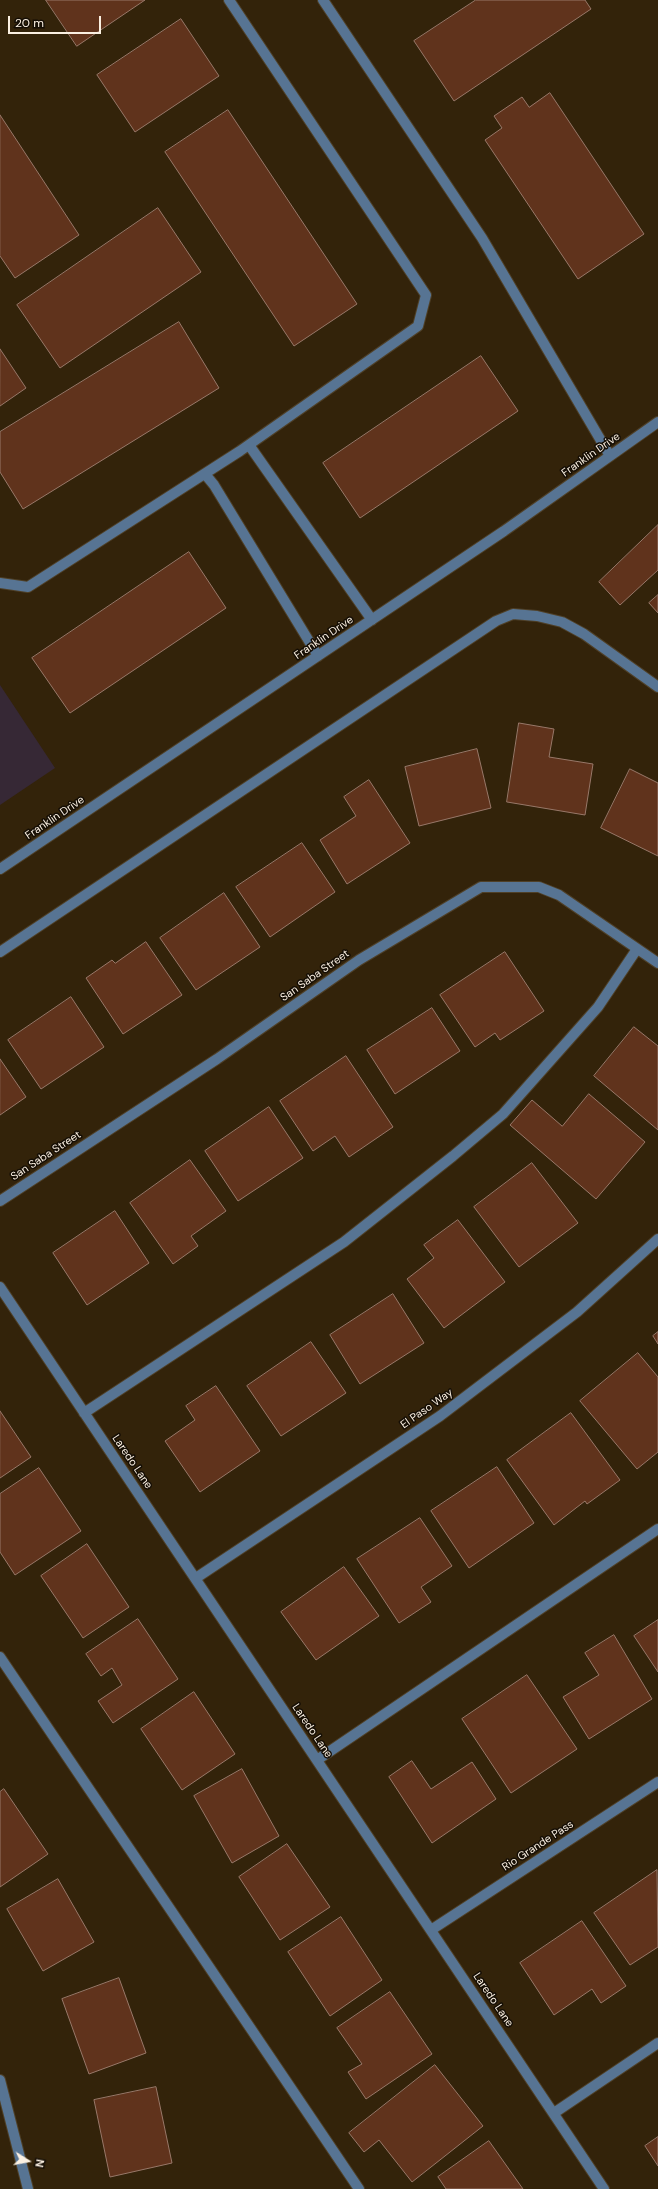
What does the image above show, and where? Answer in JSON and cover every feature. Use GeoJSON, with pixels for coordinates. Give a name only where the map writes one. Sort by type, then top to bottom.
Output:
{"type":"FeatureCollection","features":[{"type":"Feature","properties":{"kind":"street"},"geometry":{"type":"LineString","coordinates":[[0,583],[28,587],[249,445],[418,326],[426,295],[229,0]]}},
{"type":"Feature","properties":{"kind":"street"},"geometry":{"type":"LineString","coordinates":[[324,0],[482,238],[610,456]]}},
{"type":"Feature","properties":{"kind":"street","name":"Franklin Drive"},"geometry":{"type":"LineString","coordinates":[[0,869],[504,531],[658,422]]}},
{"type":"Feature","properties":{"kind":"street"},"geometry":{"type":"LineString","coordinates":[[249,445],[372,620]]}},
{"type":"Feature","properties":{"kind":"street"},"geometry":{"type":"LineString","coordinates":[[205,474],[214,485],[318,656]]}},
{"type":"Feature","properties":{"kind":"street"},"geometry":{"type":"LineString","coordinates":[[0,952],[496,621],[513,614],[537,616],[562,622],[584,634],[658,687]]}},
{"type":"Feature","properties":{"kind":"street","name":"San Saba Street"},"geometry":{"type":"LineString","coordinates":[[0,1201],[217,1059],[358,960],[481,887],[539,887],[552,892],[658,963]]}},
{"type":"Feature","properties":{"kind":"street"},"geometry":{"type":"LineString","coordinates":[[84,1413],[344,1242],[464,1147],[503,1114],[598,1007],[637,949]]}},
{"type":"Feature","properties":{"kind":"street","name":"El Paso Way"},"geometry":{"type":"LineString","coordinates":[[196,1578],[440,1416],[577,1312],[658,1239]]}},
{"type":"Feature","properties":{"kind":"street","name":"Laredo Lane"},"geometry":{"type":"LineString","coordinates":[[0,1287],[604,2189]]}},
{"type":"Feature","properties":{"kind":"street"},"geometry":{"type":"LineString","coordinates":[[317,1760],[658,1529]]}},
{"type":"Feature","properties":{"kind":"street"},"geometry":{"type":"LineString","coordinates":[[0,1657],[359,2189]]}},
{"type":"Feature","properties":{"kind":"street","name":"Rio Grande Pass"},"geometry":{"type":"LineString","coordinates":[[431,1930],[658,1782]]}},
{"type":"Feature","properties":{"kind":"street"},"geometry":{"type":"LineString","coordinates":[[554,2113],[658,2043]]}},
{"type":"Feature","properties":{"kind":"street"},"geometry":{"type":"LineString","coordinates":[[0,2080],[28,2189]]}},
{"type":"Feature","properties":{"kind":"shaded area"},"geometry":{"type":"Polygon","coordinates":[[[0,685],[55,768],[0,805],[0,685]]]}},
{"type":"Feature","properties":{"kind":"building"},"geometry":{"type":"Polygon","coordinates":[[[46,0],[145,0],[77,46],[46,0]]]}},
{"type":"Feature","properties":{"kind":"building"},"geometry":{"type":"Polygon","coordinates":[[[476,0],[585,0],[591,9],[454,101],[414,41],[476,0]]]}},
{"type":"Feature","properties":{"kind":"building"},"geometry":{"type":"Polygon","coordinates":[[[181,19],[219,76],[135,132],[97,75],[181,19]]]}},
{"type":"Feature","properties":{"kind":"building"},"geometry":{"type":"Polygon","coordinates":[[[550,93],[644,234],[578,279],[485,140],[502,128],[494,116],[522,97],[529,107],[550,93]]]}},
{"type":"Feature","properties":{"kind":"building"},"geometry":{"type":"Polygon","coordinates":[[[228,110],[357,304],[294,346],[165,152],[228,110]]]}},
{"type":"Feature","properties":{"kind":"building"},"geometry":{"type":"Polygon","coordinates":[[[0,115],[79,235],[15,278],[0,256],[0,115]]]}},
{"type":"Feature","properties":{"kind":"building"},"geometry":{"type":"Polygon","coordinates":[[[158,208],[201,272],[60,368],[17,305],[158,208]]]}},
{"type":"Feature","properties":{"kind":"building"},"geometry":{"type":"Polygon","coordinates":[[[179,322],[219,388],[23,509],[0,472],[0,432],[179,322]]]}},
{"type":"Feature","properties":{"kind":"building"},"geometry":{"type":"Polygon","coordinates":[[[0,349],[26,388],[0,406],[0,349]]]}},
{"type":"Feature","properties":{"kind":"building"},"geometry":{"type":"Polygon","coordinates":[[[481,356],[518,411],[360,518],[323,463],[481,356]]]}},
{"type":"Feature","properties":{"kind":"building"},"geometry":{"type":"Polygon","coordinates":[[[658,525],[658,570],[620,605],[599,582],[658,525]]]}},
{"type":"Feature","properties":{"kind":"building"},"geometry":{"type":"Polygon","coordinates":[[[189,552],[226,608],[70,713],[32,658],[189,552]]]}},
{"type":"Feature","properties":{"kind":"building"},"geometry":{"type":"Polygon","coordinates":[[[658,595],[658,613],[649,603],[658,595]]]}},
{"type":"Feature","properties":{"kind":"building"},"geometry":{"type":"Polygon","coordinates":[[[519,723],[554,729],[549,757],[593,764],[585,815],[507,802],[519,723]]]}},
{"type":"Feature","properties":{"kind":"building"},"geometry":{"type":"Polygon","coordinates":[[[477,749],[491,808],[419,826],[405,767],[477,749]]]}},
{"type":"Feature","properties":{"kind":"building"},"geometry":{"type":"Polygon","coordinates":[[[630,769],[658,783],[658,856],[601,828],[630,769]]]}},
{"type":"Feature","properties":{"kind":"building"},"geometry":{"type":"Polygon","coordinates":[[[369,780],[410,843],[347,884],[320,840],[356,816],[344,797],[369,780]]]}},
{"type":"Feature","properties":{"kind":"building"},"geometry":{"type":"Polygon","coordinates":[[[302,843],[335,892],[270,937],[236,887],[302,843]]]}},
{"type":"Feature","properties":{"kind":"building"},"geometry":{"type":"Polygon","coordinates":[[[224,893],[260,947],[196,990],[160,938],[224,893]]]}},
{"type":"Feature","properties":{"kind":"building"},"geometry":{"type":"Polygon","coordinates":[[[146,942],[182,995],[123,1034],[86,978],[112,960],[115,963],[146,942]]]}},
{"type":"Feature","properties":{"kind":"building"},"geometry":{"type":"Polygon","coordinates":[[[505,952],[544,1011],[500,1040],[495,1033],[475,1047],[440,995],[505,952]]]}},
{"type":"Feature","properties":{"kind":"building"},"geometry":{"type":"Polygon","coordinates":[[[71,997],[104,1047],[41,1089],[8,1040],[71,997]]]}},
{"type":"Feature","properties":{"kind":"building"},"geometry":{"type":"Polygon","coordinates":[[[432,1008],[460,1051],[395,1094],[367,1050],[432,1008]]]}},
{"type":"Feature","properties":{"kind":"building"},"geometry":{"type":"Polygon","coordinates":[[[634,1027],[658,1046],[658,1130],[594,1076],[634,1027]]]}},
{"type":"Feature","properties":{"kind":"building"},"geometry":{"type":"Polygon","coordinates":[[[346,1056],[393,1127],[349,1157],[335,1136],[313,1151],[280,1101],[346,1056]]]}},
{"type":"Feature","properties":{"kind":"building"},"geometry":{"type":"Polygon","coordinates":[[[0,1059],[26,1097],[0,1115],[0,1059]]]}},
{"type":"Feature","properties":{"kind":"building"},"geometry":{"type":"Polygon","coordinates":[[[589,1094],[645,1142],[596,1199],[510,1125],[532,1100],[562,1126],[589,1094]]]}},
{"type":"Feature","properties":{"kind":"building"},"geometry":{"type":"Polygon","coordinates":[[[269,1107],[303,1158],[238,1201],[205,1151],[269,1107]]]}},
{"type":"Feature","properties":{"kind":"building"},"geometry":{"type":"Polygon","coordinates":[[[190,1160],[226,1211],[191,1236],[198,1246],[173,1264],[130,1203],[190,1160]]]}},
{"type":"Feature","properties":{"kind":"building"},"geometry":{"type":"Polygon","coordinates":[[[532,1163],[578,1223],[519,1267],[474,1207],[532,1163]]]}},
{"type":"Feature","properties":{"kind":"building"},"geometry":{"type":"Polygon","coordinates":[[[115,1211],[149,1263],[87,1305],[53,1253],[115,1211]]]}},
{"type":"Feature","properties":{"kind":"building"},"geometry":{"type":"Polygon","coordinates":[[[458,1220],[505,1282],[444,1328],[407,1279],[434,1258],[424,1245],[458,1220]]]}},
{"type":"Feature","properties":{"kind":"building"},"geometry":{"type":"Polygon","coordinates":[[[393,1294],[424,1343],[360,1384],[330,1335],[393,1294]]]}},
{"type":"Feature","properties":{"kind":"building"},"geometry":{"type":"Polygon","coordinates":[[[658,1332],[658,1344],[653,1336],[658,1332]]]}},
{"type":"Feature","properties":{"kind":"building"},"geometry":{"type":"Polygon","coordinates":[[[311,1342],[346,1393],[281,1436],[247,1386],[311,1342]]]}},
{"type":"Feature","properties":{"kind":"building"},"geometry":{"type":"Polygon","coordinates":[[[638,1353],[658,1377],[658,1452],[637,1469],[580,1401],[638,1353]]]}},
{"type":"Feature","properties":{"kind":"building"},"geometry":{"type":"Polygon","coordinates":[[[216,1386],[260,1451],[200,1492],[165,1441],[195,1420],[186,1406],[216,1386]]]}},
{"type":"Feature","properties":{"kind":"building"},"geometry":{"type":"Polygon","coordinates":[[[0,1411],[31,1457],[0,1478],[0,1411]]]}},
{"type":"Feature","properties":{"kind":"building"},"geometry":{"type":"Polygon","coordinates":[[[571,1413],[620,1480],[587,1504],[585,1501],[554,1525],[507,1460],[571,1413]]]}},
{"type":"Feature","properties":{"kind":"building"},"geometry":{"type":"Polygon","coordinates":[[[497,1467],[534,1523],[469,1568],[431,1511],[497,1467]]]}},
{"type":"Feature","properties":{"kind":"building"},"geometry":{"type":"Polygon","coordinates":[[[39,1468],[81,1531],[15,1575],[0,1552],[0,1494],[39,1468]]]}},
{"type":"Feature","properties":{"kind":"building"},"geometry":{"type":"Polygon","coordinates":[[[420,1518],[452,1566],[421,1587],[431,1602],[399,1623],[357,1559],[420,1518]]]}},
{"type":"Feature","properties":{"kind":"building"},"geometry":{"type":"Polygon","coordinates":[[[87,1544],[129,1607],[83,1638],[41,1576],[87,1544]]]}},
{"type":"Feature","properties":{"kind":"building"},"geometry":{"type":"Polygon","coordinates":[[[344,1567],[379,1616],[316,1660],[281,1612],[344,1567]]]}},
{"type":"Feature","properties":{"kind":"building"},"geometry":{"type":"Polygon","coordinates":[[[138,1619],[178,1679],[113,1723],[98,1701],[122,1685],[112,1668],[101,1676],[86,1654],[138,1619]]]}},
{"type":"Feature","properties":{"kind":"building"},"geometry":{"type":"Polygon","coordinates":[[[658,1620],[658,1672],[634,1636],[658,1620]]]}},
{"type":"Feature","properties":{"kind":"building"},"geometry":{"type":"Polygon","coordinates":[[[614,1635],[652,1699],[589,1739],[563,1697],[599,1675],[585,1653],[614,1635]]]}},
{"type":"Feature","properties":{"kind":"building"},"geometry":{"type":"Polygon","coordinates":[[[527,1675],[577,1749],[511,1793],[462,1719],[527,1675]]]}},
{"type":"Feature","properties":{"kind":"building"},"geometry":{"type":"Polygon","coordinates":[[[194,1692],[235,1754],[182,1790],[141,1729],[194,1692]]]}},
{"type":"Feature","properties":{"kind":"building"},"geometry":{"type":"Polygon","coordinates":[[[412,1761],[431,1789],[472,1762],[496,1799],[432,1843],[389,1777],[412,1761]]]}},
{"type":"Feature","properties":{"kind":"building"},"geometry":{"type":"Polygon","coordinates":[[[242,1769],[279,1836],[232,1863],[194,1796],[242,1769]]]}},
{"type":"Feature","properties":{"kind":"building"},"geometry":{"type":"Polygon","coordinates":[[[4,1789],[48,1854],[0,1887],[0,1792],[4,1789]]]}},
{"type":"Feature","properties":{"kind":"building"},"geometry":{"type":"Polygon","coordinates":[[[287,1844],[330,1907],[280,1940],[239,1877],[287,1844]]]}},
{"type":"Feature","properties":{"kind":"building"},"geometry":{"type":"Polygon","coordinates":[[[657,1870],[658,1947],[630,1965],[594,1913],[657,1870]]]}},
{"type":"Feature","properties":{"kind":"building"},"geometry":{"type":"Polygon","coordinates":[[[58,1879],[94,1942],[43,1971],[7,1909],[58,1879]]]}},
{"type":"Feature","properties":{"kind":"building"},"geometry":{"type":"Polygon","coordinates":[[[341,1917],[382,1980],[330,2016],[288,1952],[341,1917]]]}},
{"type":"Feature","properties":{"kind":"building"},"geometry":{"type":"Polygon","coordinates":[[[582,1921],[626,1986],[601,2003],[592,1989],[554,2015],[520,1963],[582,1921]]]}},
{"type":"Feature","properties":{"kind":"building"},"geometry":{"type":"Polygon","coordinates":[[[119,1978],[146,2053],[89,2074],[62,1999],[119,1978]]]}},
{"type":"Feature","properties":{"kind":"building"},"geometry":{"type":"Polygon","coordinates":[[[390,1992],[432,2054],[366,2099],[348,2072],[362,2064],[337,2028],[390,1992]]]}},
{"type":"Feature","properties":{"kind":"building"},"geometry":{"type":"Polygon","coordinates":[[[435,2065],[483,2126],[412,2182],[379,2140],[364,2152],[349,2133],[435,2065]]]}},
{"type":"Feature","properties":{"kind":"building"},"geometry":{"type":"Polygon","coordinates":[[[156,2087],[172,2163],[110,2177],[94,2100],[156,2087]]]}},
{"type":"Feature","properties":{"kind":"building"},"geometry":{"type":"Polygon","coordinates":[[[658,2137],[658,2166],[645,2146],[658,2137]]]}},
{"type":"Feature","properties":{"kind":"building"},"geometry":{"type":"Polygon","coordinates":[[[489,2141],[523,2189],[446,2189],[438,2177],[489,2141]]]}}]}
